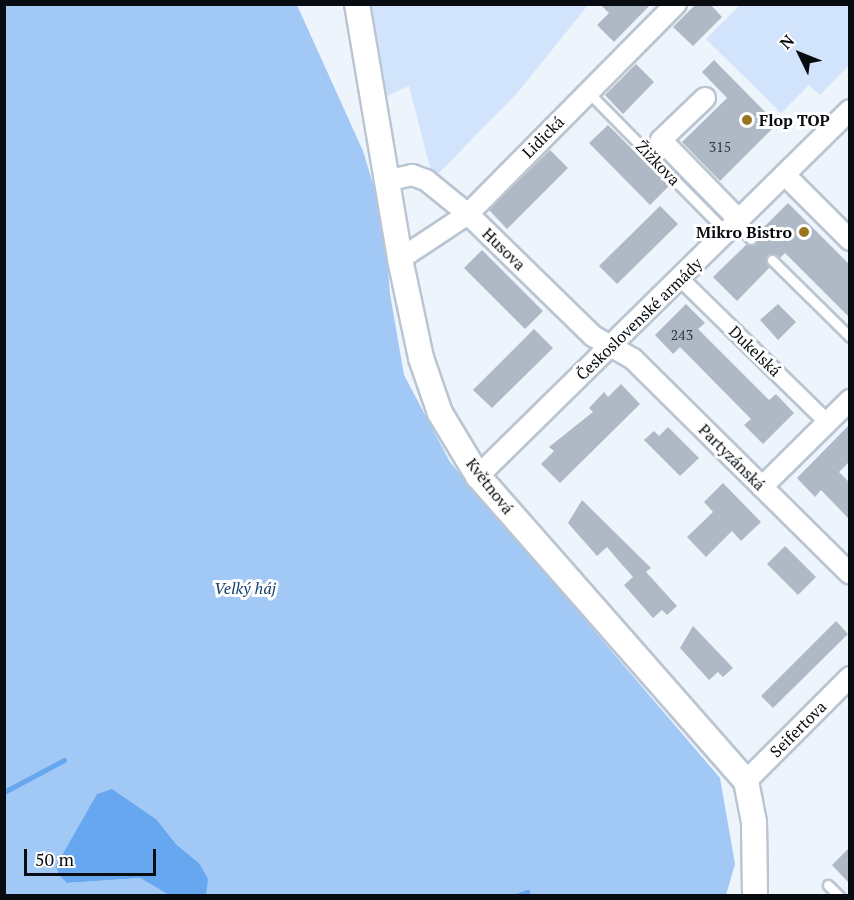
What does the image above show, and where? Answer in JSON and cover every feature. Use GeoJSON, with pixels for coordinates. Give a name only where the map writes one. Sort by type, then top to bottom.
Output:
{"type":"FeatureCollection","features":[{"type":"Feature","properties":{"kind":"street","name":"Květnová"},"geometry":{"type":"LineString","coordinates":[[357,4],[400,259],[421,358],[440,413],[478,476],[746,781]]}},
{"type":"Feature","properties":{"kind":"street","name":"Lidická"},"geometry":{"type":"LineString","coordinates":[[400,259],[468,214],[676,4]]}},
{"type":"Feature","properties":{"kind":"street","name":"Žižkova"},"geometry":{"type":"LineString","coordinates":[[705,98],[661,140],[734,226]]}},
{"type":"Feature","properties":{"kind":"street","name":"Československé armády"},"geometry":{"type":"LineString","coordinates":[[478,476],[682,280],[849,110]]}},
{"type":"Feature","properties":{"kind":"street","name":"Husova"},"geometry":{"type":"LineString","coordinates":[[386,181],[412,175],[426,180],[468,214],[593,336],[611,346]]}},
{"type":"Feature","properties":{"kind":"street"},"geometry":{"type":"LineString","coordinates":[[785,175],[849,240]]}},
{"type":"Feature","properties":{"kind":"street","name":"Dukelská"},"geometry":{"type":"LineString","coordinates":[[682,280],[827,422]]}},
{"type":"Feature","properties":{"kind":"street","name":"Partyzánská"},"geometry":{"type":"LineString","coordinates":[[611,346],[633,360],[849,574]]}},
{"type":"Feature","properties":{"kind":"street"},"geometry":{"type":"LineString","coordinates":[[762,487],[849,399]]}},
{"type":"Feature","properties":{"kind":"street","name":"Seifertova"},"geometry":{"type":"LineString","coordinates":[[746,781],[849,677]]}},
{"type":"Feature","properties":{"kind":"street"},"geometry":{"type":"LineString","coordinates":[[746,781],[754,822],[755,896]]}},
{"type":"Feature","properties":{"kind":"lane","name":"Žižkova"},"geometry":{"type":"LineString","coordinates":[[588,92],[734,226]]}},
{"type":"Feature","properties":{"kind":"lane"},"geometry":{"type":"LineString","coordinates":[[734,226],[752,239]]}},
{"type":"Feature","properties":{"kind":"lane"},"geometry":{"type":"LineString","coordinates":[[772,260],[849,337]]}},
{"type":"Feature","properties":{"kind":"lane"},"geometry":{"type":"LineString","coordinates":[[828,885],[839,896]]}},
{"type":"Feature","properties":{"kind":"shaded area"},"geometry":{"type":"Polygon","coordinates":[[[367,5],[588,5],[519,91],[433,179],[409,86],[387,96],[367,5]]]}},
{"type":"Feature","properties":{"kind":"shaded area"},"geometry":{"type":"Polygon","coordinates":[[[740,5],[849,5],[849,65],[820,95],[809,85],[781,113],[706,39],[740,5]]]}},
{"type":"Feature","properties":{"kind":"shaded area"},"geometry":{"type":"Polygon","coordinates":[[[112,789],[157,820],[176,844],[199,863],[208,879],[206,895],[169,895],[140,878],[67,883],[59,875],[56,866],[97,794],[112,789]]]}},
{"type":"Feature","properties":{"kind":"green space","name":"Velký háj"},"geometry":{"type":"Polygon","coordinates":[[[5,5],[297,5],[363,151],[384,220],[390,294],[404,375],[450,462],[720,778],[735,864],[726,895],[206,895],[199,863],[176,844],[157,820],[67,883],[140,878],[169,895],[5,896],[5,5]]]}},
{"type":"Feature","properties":{"kind":"building"},"geometry":{"type":"Polygon","coordinates":[[[600,4],[651,4],[614,42],[597,25],[609,13],[600,4]]]}},
{"type":"Feature","properties":{"kind":"building"},"geometry":{"type":"Polygon","coordinates":[[[696,4],[710,4],[722,17],[693,46],[673,27],[696,4]]]}},
{"type":"Feature","properties":{"kind":"building"},"geometry":{"type":"Polygon","coordinates":[[[714,60],[777,124],[720,181],[682,142],[727,98],[702,72],[714,60]]]}},
{"type":"Feature","properties":{"kind":"building"},"geometry":{"type":"Polygon","coordinates":[[[636,64],[654,82],[623,114],[605,95],[636,64]]]}},
{"type":"Feature","properties":{"kind":"building"},"geometry":{"type":"Polygon","coordinates":[[[608,125],[669,186],[650,205],[589,143],[608,125]]]}},
{"type":"Feature","properties":{"kind":"building"},"geometry":{"type":"Polygon","coordinates":[[[550,150],[568,168],[507,229],[489,210],[550,150]]]}},
{"type":"Feature","properties":{"kind":"building"},"geometry":{"type":"Polygon","coordinates":[[[788,203],[849,264],[849,317],[785,253],[780,258],[768,255],[770,267],[737,301],[713,277],[747,244],[755,244],[756,235],[788,203]]]}},
{"type":"Feature","properties":{"kind":"building"},"geometry":{"type":"Polygon","coordinates":[[[660,206],[678,224],[617,284],[599,266],[660,206]]]}},
{"type":"Feature","properties":{"kind":"building"},"geometry":{"type":"Polygon","coordinates":[[[482,250],[543,311],[525,329],[464,268],[482,250]]]}},
{"type":"Feature","properties":{"kind":"building"},"geometry":{"type":"Polygon","coordinates":[[[686,304],[705,323],[698,329],[769,400],[776,394],[794,413],[763,444],[744,425],[751,419],[680,347],[673,354],[655,335],[686,304]]]}},
{"type":"Feature","properties":{"kind":"building"},"geometry":{"type":"Polygon","coordinates":[[[778,304],[796,322],[778,340],[760,320],[778,304]]]}},
{"type":"Feature","properties":{"kind":"building"},"geometry":{"type":"Polygon","coordinates":[[[534,329],[553,348],[492,408],[473,390],[534,329]]]}},
{"type":"Feature","properties":{"kind":"building"},"geometry":{"type":"Polygon","coordinates":[[[621,384],[640,404],[560,483],[541,464],[554,451],[549,447],[593,412],[589,408],[604,392],[608,397],[621,384]]]}},
{"type":"Feature","properties":{"kind":"building"},"geometry":{"type":"Polygon","coordinates":[[[849,425],[849,462],[839,472],[849,482],[849,519],[821,490],[815,497],[797,478],[849,425]]]}},
{"type":"Feature","properties":{"kind":"building"},"geometry":{"type":"Polygon","coordinates":[[[668,427],[699,458],[680,476],[644,440],[654,431],[659,436],[668,427]]]}},
{"type":"Feature","properties":{"kind":"building"},"geometry":{"type":"Polygon","coordinates":[[[723,483],[761,522],[741,541],[732,531],[706,557],[687,537],[713,512],[704,502],[723,483]]]}},
{"type":"Feature","properties":{"kind":"building"},"geometry":{"type":"Polygon","coordinates":[[[582,500],[651,568],[646,572],[677,606],[667,615],[662,610],[653,618],[624,585],[633,577],[607,547],[597,556],[568,523],[582,500]]]}},
{"type":"Feature","properties":{"kind":"building"},"geometry":{"type":"Polygon","coordinates":[[[785,546],[816,577],[798,595],[767,564],[785,546]]]}},
{"type":"Feature","properties":{"kind":"building"},"geometry":{"type":"Polygon","coordinates":[[[836,621],[848,634],[773,708],[761,696],[836,621]]]}},
{"type":"Feature","properties":{"kind":"building"},"geometry":{"type":"Polygon","coordinates":[[[693,626],[733,668],[723,677],[718,672],[709,680],[680,648],[693,626]]]}},
{"type":"Feature","properties":{"kind":"building"},"geometry":{"type":"Polygon","coordinates":[[[849,848],[849,883],[832,865],[849,848]]]}},
{"type":"Feature","properties":{"kind":"waterway"},"geometry":{"type":"LineString","coordinates":[[4,792],[64,760]]}},
{"type":"Feature","properties":{"kind":"waterway"},"geometry":{"type":"LineString","coordinates":[[516,896],[527,892]]}},
{"type":"Feature","properties":{"kind":"place","name":"Flop TOP"},"geometry":{"type":"Point","coordinates":[747,120]}},
{"type":"Feature","properties":{"kind":"place","name":"Mikro Bistro"},"geometry":{"type":"Point","coordinates":[804,232]}}]}
